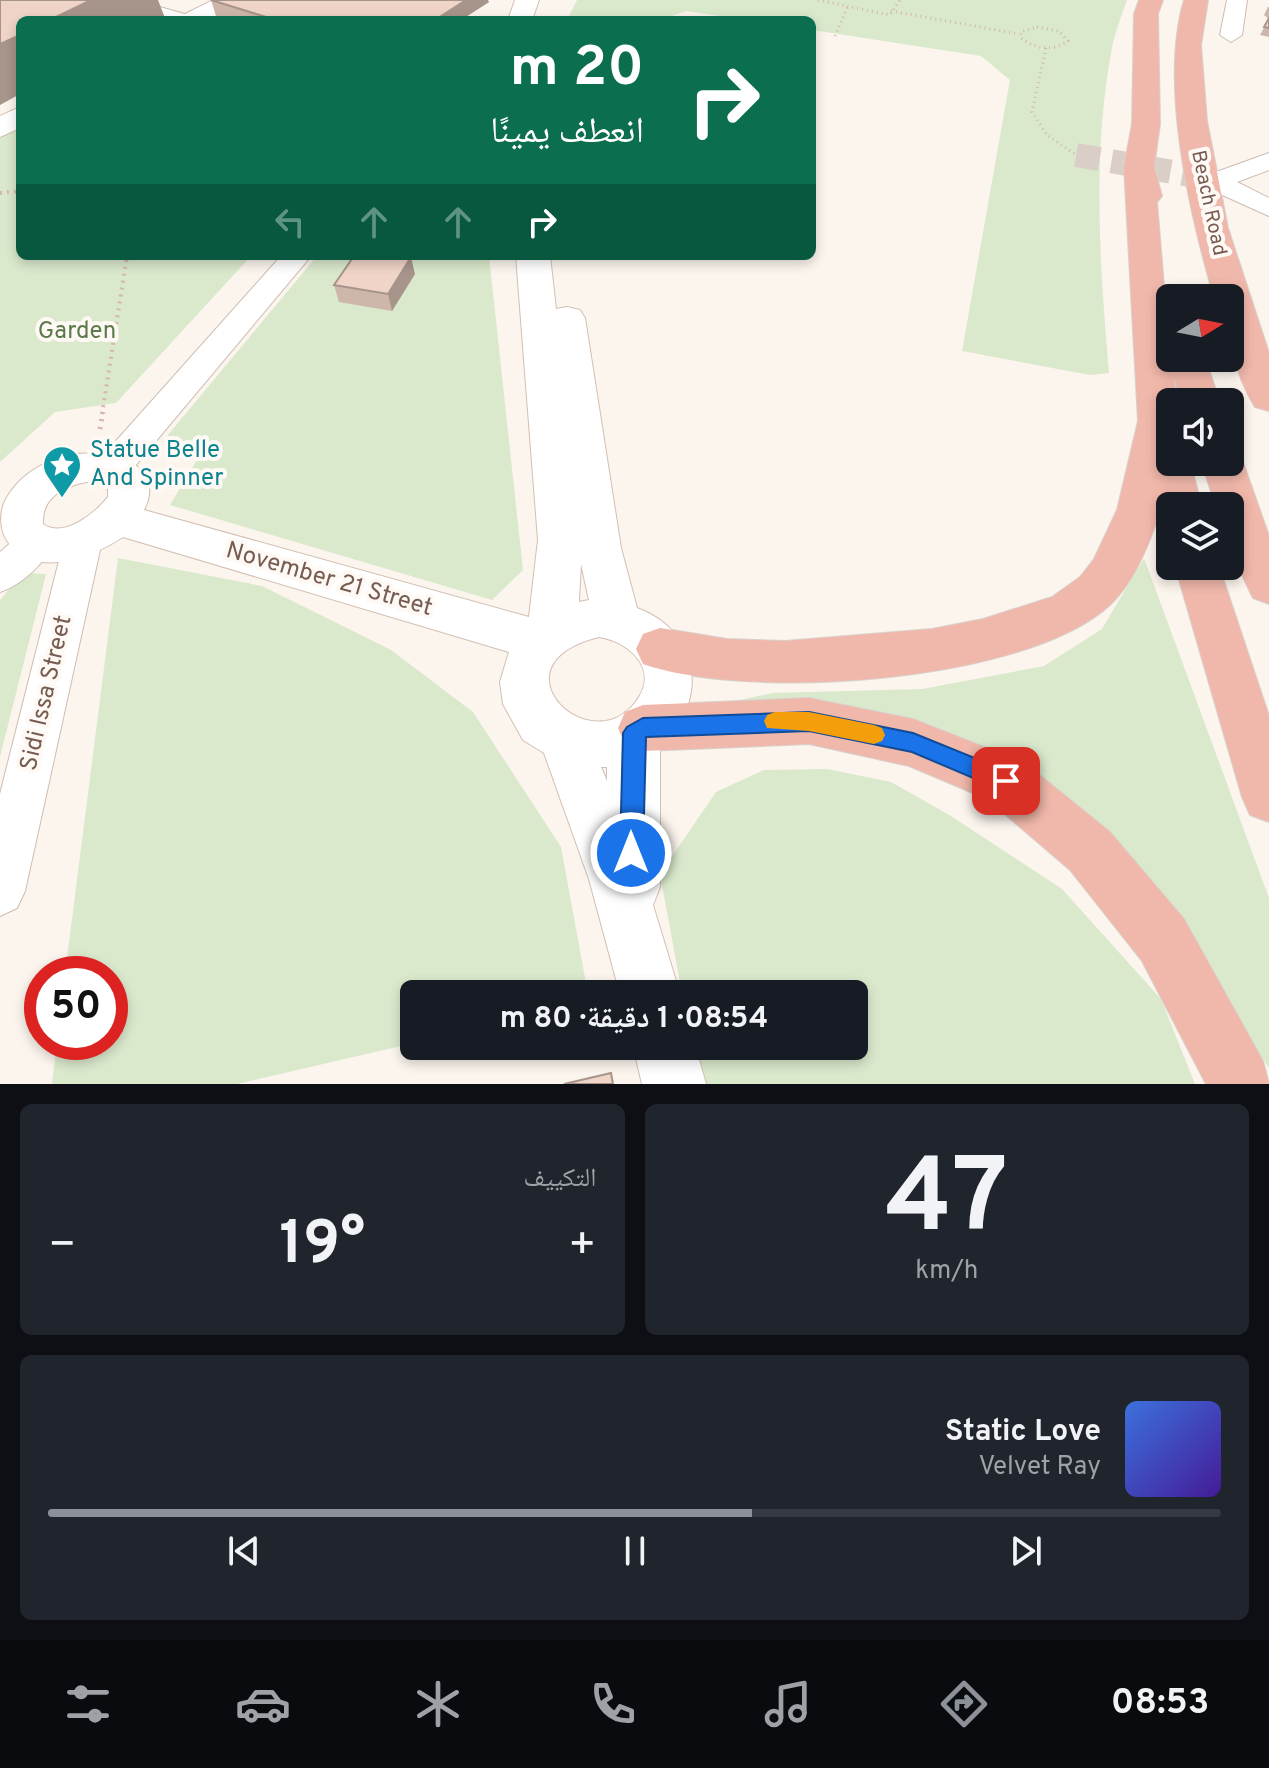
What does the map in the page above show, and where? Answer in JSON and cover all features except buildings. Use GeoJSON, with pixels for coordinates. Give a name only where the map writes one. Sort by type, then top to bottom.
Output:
{"type":"FeatureCollection","features":[{"type":"Feature","properties":{"kind":"highway"},"geometry":{"type":"LineString","coordinates":[[1151,0],[1146,14],[1146,124],[1139,167],[1156,394]]}},
{"type":"Feature","properties":{"kind":"highway","name":"Beach Road"},"geometry":{"type":"LineString","coordinates":[[1196,0],[1190,16],[1189,92],[1201,184],[1224,280],[1269,398]]}},
{"type":"Feature","properties":{"kind":"highway"},"geometry":{"type":"LineString","coordinates":[[1139,167],[1166,284]]}},
{"type":"Feature","properties":{"kind":"highway"},"geometry":{"type":"LineString","coordinates":[[660,649],[751,663],[811,662],[966,645],[1039,626],[1094,593],[1114,567],[1144,496],[1156,432]]}},
{"type":"Feature","properties":{"kind":"highway"},"geometry":{"type":"LineString","coordinates":[[1227,476],[1247,536],[1269,585]]}},
{"type":"Feature","properties":{"kind":"highway"},"geometry":{"type":"LineString","coordinates":[[1201,580],[1269,797]]}},
{"type":"Feature","properties":{"kind":"highway"},"geometry":{"type":"LineString","coordinates":[[638,731],[809,721],[913,743],[1006,781],[1090,851],[1163,940],[1240,1084]]}},
{"type":"Feature","properties":{"kind":"main road"},"geometry":{"type":"LineString","coordinates":[[200,16],[232,0]]}},
{"type":"Feature","properties":{"kind":"main road"},"geometry":{"type":"LineString","coordinates":[[533,260],[560,540],[556,599],[545,637],[526,669],[527,701],[548,729],[581,743],[600,744],[638,731],[657,715],[667,690],[667,664],[660,649],[642,630],[617,619],[582,618],[545,637]]}},
{"type":"Feature","properties":{"kind":"main road"},"geometry":{"type":"LineString","coordinates":[[560,260],[599,548],[617,619]]}},
{"type":"Feature","properties":{"kind":"main road"},"geometry":{"type":"LineString","coordinates":[[103,468],[123,475],[129,495],[100,530],[50,546],[36,543],[24,535],[18,523],[20,509],[14,490],[39,485],[65,471],[103,468]]}},
{"type":"Feature","properties":{"kind":"main road","name":"November 21 Street"},"geometry":{"type":"LineString","coordinates":[[100,530],[545,637]]}},
{"type":"Feature","properties":{"kind":"main road"},"geometry":{"type":"LineString","coordinates":[[634,933],[631,827],[638,731]]}},
{"type":"Feature","properties":{"kind":"main road"},"geometry":{"type":"LineString","coordinates":[[564,737],[599,829],[646,980]]}},
{"type":"Feature","properties":{"kind":"main road"},"geometry":{"type":"LineString","coordinates":[[668,1060],[674,1084]]}},
{"type":"Feature","properties":{"kind":"street"},"geometry":{"type":"LineString","coordinates":[[113,0],[167,16]]}},
{"type":"Feature","properties":{"kind":"street"},"geometry":{"type":"LineString","coordinates":[[1231,35],[1237,0]]}},
{"type":"Feature","properties":{"kind":"street"},"geometry":{"type":"LineString","coordinates":[[1269,161],[1222,179],[1207,178],[1269,208]]}},
{"type":"Feature","properties":{"kind":"street"},"geometry":{"type":"LineString","coordinates":[[103,468],[293,260]]}},
{"type":"Feature","properties":{"kind":"street","name":"Sidi Issa Street"},"geometry":{"type":"LineString","coordinates":[[0,891],[100,530]]}},
{"type":"Feature","properties":{"kind":"street"},"geometry":{"type":"LineString","coordinates":[[0,576],[36,543]]}},
{"type":"Feature","properties":{"kind":"path"},"geometry":{"type":"LineString","coordinates":[[818,0],[890,15],[900,0]]}},
{"type":"Feature","properties":{"kind":"path"},"geometry":{"type":"LineString","coordinates":[[835,36],[848,6]]}},
{"type":"Feature","properties":{"kind":"path"},"geometry":{"type":"LineString","coordinates":[[891,11],[1019,34],[1030,45],[1046,48],[1066,45],[1067,38],[1059,31],[1044,27],[1030,28],[1019,34]]}},
{"type":"Feature","properties":{"kind":"path"},"geometry":{"type":"LineString","coordinates":[[1046,48],[1032,112],[1047,135],[1076,155]]}},
{"type":"Feature","properties":{"kind":"path"},"geometry":{"type":"LineString","coordinates":[[103,468],[127,260]]}},
{"type":"Feature","properties":{"kind":"green space"},"geometry":{"type":"Polygon","coordinates":[[[577,0],[1127,0],[1112,46],[1101,133],[1101,253],[1109,373],[1090,375],[962,351],[1010,80],[981,56],[816,31],[816,16],[719,16],[686,11],[672,16],[569,16],[577,0]]]}},
{"type":"Feature","properties":{"kind":"green space","name":"Garden"},"geometry":{"type":"Polygon","coordinates":[[[16,129],[16,260],[247,260],[116,403],[55,412],[0,462],[0,138],[16,129]]]}},
{"type":"Feature","properties":{"kind":"green space"},"geometry":{"type":"Polygon","coordinates":[[[314,260],[489,260],[523,570],[492,600],[170,505],[198,458],[167,436],[314,260]]]}},
{"type":"Feature","properties":{"kind":"green space"},"geometry":{"type":"Polygon","coordinates":[[[118,558],[262,586],[391,650],[473,712],[561,847],[585,980],[400,980],[400,1046],[237,1084],[52,1084],[55,1060],[128,1060],[128,956],[67,956],[118,558]]]}},
{"type":"Feature","properties":{"kind":"green space"},"geometry":{"type":"Polygon","coordinates":[[[1144,558],[1269,898],[1269,1068],[1196,956],[1027,781],[712,706],[772,693],[922,689],[1044,666],[1102,629],[1144,558]]]}},
{"type":"Feature","properties":{"kind":"green space"},"geometry":{"type":"Polygon","coordinates":[[[23,573],[46,574],[0,757],[0,600],[23,573]]]}},
{"type":"Feature","properties":{"kind":"green space"},"geometry":{"type":"Polygon","coordinates":[[[827,769],[891,782],[951,816],[1062,889],[1161,999],[1195,1084],[699,1084],[695,1060],[868,1060],[868,980],[679,980],[660,874],[716,792],[764,770],[827,769]]]}},
{"type":"Feature","properties":{"kind":"tunnel"},"geometry":{"type":"LineString","coordinates":[[1076,155],[1207,178]]}},
{"type":"Feature","properties":{"kind":"slow traffic"},"geometry":{"type":"LineString","coordinates":[[775,721],[809,721],[874,735]]}},
{"type":"Feature","properties":{"kind":"place","name":"Statue Belle And Spinner"},"geometry":{"type":"Point","coordinates":[62,499]}},
{"type":"Feature","properties":{"kind":"route"},"geometry":{"type":"LineString","coordinates":[[631,853],[634,733],[643,728],[809,721],[913,743],[1006,781]]}}]}
